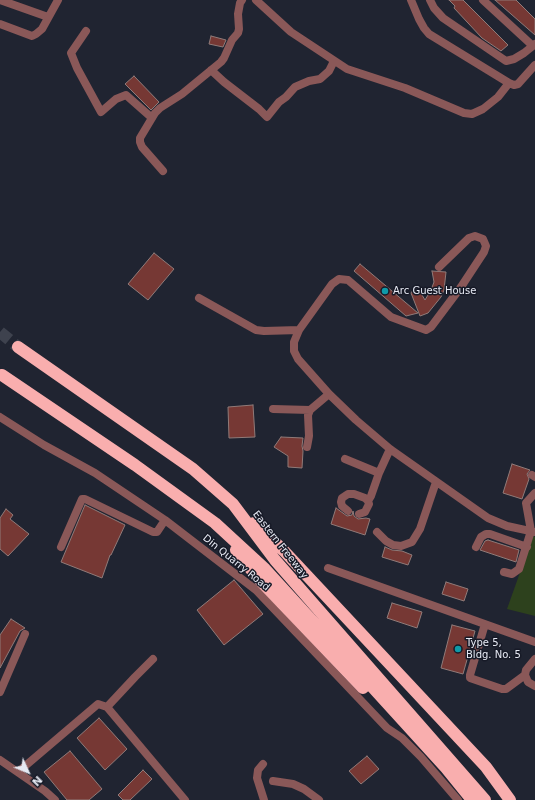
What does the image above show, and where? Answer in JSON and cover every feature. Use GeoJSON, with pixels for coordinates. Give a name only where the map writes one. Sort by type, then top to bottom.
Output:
{"type":"FeatureCollection","features":[{"type":"Feature","properties":{"kind":"highway","name":"Eastern Freeway"},"geometry":{"type":"LineString","coordinates":[[18,347],[192,469],[233,504],[275,560],[485,800]]}},
{"type":"Feature","properties":{"kind":"highway"},"geometry":{"type":"LineString","coordinates":[[2,375],[135,465],[215,523],[265,569],[446,768],[472,800]]}},
{"type":"Feature","properties":{"kind":"highway"},"geometry":{"type":"LineString","coordinates":[[233,504],[289,557],[486,767],[510,800]]}},
{"type":"Feature","properties":{"kind":"highway"},"geometry":{"type":"LineString","coordinates":[[215,523],[257,577],[407,735],[432,763],[461,800]]}},
{"type":"Feature","properties":{"kind":"street"},"geometry":{"type":"LineString","coordinates":[[0,0],[48,17]]}},
{"type":"Feature","properties":{"kind":"street"},"geometry":{"type":"LineString","coordinates":[[0,24],[32,36],[42,29],[58,0]]}},
{"type":"Feature","properties":{"kind":"street"},"geometry":{"type":"LineString","coordinates":[[163,171],[140,142],[140,138],[160,108],[182,94],[224,58],[232,40],[238,33],[238,14],[242,0]]}},
{"type":"Feature","properties":{"kind":"street"},"geometry":{"type":"LineString","coordinates":[[256,0],[291,32],[348,69],[405,88],[464,113],[472,114],[488,105],[498,97],[509,83]]}},
{"type":"Feature","properties":{"kind":"street"},"geometry":{"type":"LineString","coordinates":[[411,0],[419,19],[429,34],[509,83],[514,85],[518,84],[535,64]]}},
{"type":"Feature","properties":{"kind":"street"},"geometry":{"type":"LineString","coordinates":[[430,0],[434,8],[443,18],[506,61],[514,59],[534,45],[483,0]]}},
{"type":"Feature","properties":{"kind":"street"},"geometry":{"type":"LineString","coordinates":[[86,31],[71,53],[77,68],[101,112],[116,99],[126,95],[152,118]]}},
{"type":"Feature","properties":{"kind":"street"},"geometry":{"type":"LineString","coordinates":[[211,70],[259,109],[266,117],[278,102],[286,98],[295,86],[320,79],[329,71],[334,61]]}},
{"type":"Feature","properties":{"kind":"street"},"geometry":{"type":"LineString","coordinates":[[439,267],[469,238],[475,236],[483,239],[486,246],[484,252],[431,327],[426,330],[391,317],[348,280],[339,279],[332,284],[299,330],[294,342],[294,351],[298,359],[329,394],[356,420],[390,449],[488,518],[507,526],[533,531]]}},
{"type":"Feature","properties":{"kind":"street"},"geometry":{"type":"LineString","coordinates":[[199,298],[256,330],[299,330]]}},
{"type":"Feature","properties":{"kind":"street"},"geometry":{"type":"LineString","coordinates":[[307,447],[309,436],[308,415],[310,410],[329,394]]}},
{"type":"Feature","properties":{"kind":"street"},"geometry":{"type":"LineString","coordinates":[[273,409],[310,410]]}},
{"type":"Feature","properties":{"kind":"street","name":"Din Quarry Road"},"geometry":{"type":"LineString","coordinates":[[0,417],[44,445],[95,473],[165,520],[256,590],[387,728],[402,738],[421,757],[458,800]]}},
{"type":"Feature","properties":{"kind":"street"},"geometry":{"type":"LineString","coordinates":[[359,514],[365,512],[368,508],[368,501],[390,449]]}},
{"type":"Feature","properties":{"kind":"street"},"geometry":{"type":"LineString","coordinates":[[345,460],[379,473]]}},
{"type":"Feature","properties":{"kind":"street"},"geometry":{"type":"LineString","coordinates":[[378,532],[386,541],[393,545],[401,546],[412,542],[420,529],[436,482]]}},
{"type":"Feature","properties":{"kind":"street"},"geometry":{"type":"LineString","coordinates":[[504,572],[512,574],[519,569],[533,531],[526,503],[535,492]]}},
{"type":"Feature","properties":{"kind":"street"},"geometry":{"type":"LineString","coordinates":[[348,511],[342,506],[341,502],[344,496],[348,494],[354,494],[365,498],[368,501]]}},
{"type":"Feature","properties":{"kind":"street"},"geometry":{"type":"LineString","coordinates":[[61,547],[82,499],[86,499],[154,532],[158,532],[165,520]]}},
{"type":"Feature","properties":{"kind":"street"},"geometry":{"type":"LineString","coordinates":[[476,547],[481,537],[490,534],[526,547]]}},
{"type":"Feature","properties":{"kind":"street"},"geometry":{"type":"LineString","coordinates":[[328,568],[535,642]]}},
{"type":"Feature","properties":{"kind":"street"},"geometry":{"type":"LineString","coordinates":[[485,624],[470,678],[506,689],[525,676]]}},
{"type":"Feature","properties":{"kind":"street"},"geometry":{"type":"LineString","coordinates":[[0,692],[25,634]]}},
{"type":"Feature","properties":{"kind":"street"},"geometry":{"type":"LineString","coordinates":[[107,707],[153,659]]}},
{"type":"Feature","properties":{"kind":"street"},"geometry":{"type":"LineString","coordinates":[[535,659],[526,670],[525,676],[528,682],[535,686]]}},
{"type":"Feature","properties":{"kind":"street"},"geometry":{"type":"LineString","coordinates":[[18,772],[98,704],[107,707],[185,800]]}},
{"type":"Feature","properties":{"kind":"street"},"geometry":{"type":"LineString","coordinates":[[0,760],[45,791],[55,800]]}},
{"type":"Feature","properties":{"kind":"street"},"geometry":{"type":"LineString","coordinates":[[263,764],[258,770],[257,778],[264,800]]}},
{"type":"Feature","properties":{"kind":"street"},"geometry":{"type":"LineString","coordinates":[[273,781],[293,784],[304,789],[319,800]]}},
{"type":"Feature","properties":{"kind":"green space"},"geometry":{"type":"Polygon","coordinates":[[[533,536],[535,537],[535,616],[507,609],[533,536]]]}},
{"type":"Feature","properties":{"kind":"building"},"geometry":{"type":"Polygon","coordinates":[[[449,0],[463,0],[508,45],[501,51],[482,38],[454,8],[455,6],[449,0]]]}},
{"type":"Feature","properties":{"kind":"building"},"geometry":{"type":"Polygon","coordinates":[[[495,0],[516,0],[535,19],[535,35],[495,0]]]}},
{"type":"Feature","properties":{"kind":"building"},"geometry":{"type":"Polygon","coordinates":[[[211,36],[226,40],[223,47],[209,44],[211,36]]]}},
{"type":"Feature","properties":{"kind":"building"},"geometry":{"type":"Polygon","coordinates":[[[134,76],[159,102],[151,110],[125,84],[134,76]]]}},
{"type":"Feature","properties":{"kind":"building"},"geometry":{"type":"Polygon","coordinates":[[[154,253],[174,269],[148,300],[128,284],[154,253]]]}},
{"type":"Feature","properties":{"kind":"building"},"geometry":{"type":"Polygon","coordinates":[[[360,264],[418,313],[406,316],[354,271],[360,264]]]}},
{"type":"Feature","properties":{"kind":"building"},"geometry":{"type":"Polygon","coordinates":[[[432,271],[446,272],[444,290],[441,297],[428,313],[420,316],[411,293],[413,290],[419,290],[425,300],[434,282],[432,271]]]}},
{"type":"Feature","properties":{"kind":"building"},"geometry":{"type":"Polygon","coordinates":[[[253,405],[255,437],[229,438],[228,407],[253,405]]]}},
{"type":"Feature","properties":{"kind":"building"},"geometry":{"type":"Polygon","coordinates":[[[281,437],[303,438],[302,468],[288,467],[288,456],[274,447],[281,437]]]}},
{"type":"Feature","properties":{"kind":"building"},"geometry":{"type":"Polygon","coordinates":[[[512,464],[530,470],[527,474],[529,479],[522,499],[503,493],[512,464]]]}},
{"type":"Feature","properties":{"kind":"building"},"geometry":{"type":"Polygon","coordinates":[[[85,505],[125,525],[110,555],[102,578],[61,562],[85,505]]]}},
{"type":"Feature","properties":{"kind":"building"},"geometry":{"type":"Polygon","coordinates":[[[336,508],[347,516],[352,515],[353,511],[354,516],[358,519],[370,519],[365,535],[331,524],[336,508]]]}},
{"type":"Feature","properties":{"kind":"building"},"geometry":{"type":"Polygon","coordinates":[[[6,509],[13,515],[10,519],[29,534],[8,556],[0,549],[0,518],[6,509]]]}},
{"type":"Feature","properties":{"kind":"building"},"geometry":{"type":"Polygon","coordinates":[[[488,540],[519,550],[516,562],[480,550],[485,541],[488,540]]]}},
{"type":"Feature","properties":{"kind":"building"},"geometry":{"type":"Polygon","coordinates":[[[385,547],[412,555],[408,565],[382,557],[385,547]]]}},
{"type":"Feature","properties":{"kind":"building"},"geometry":{"type":"Polygon","coordinates":[[[234,580],[263,614],[224,645],[197,610],[234,580]]]}},
{"type":"Feature","properties":{"kind":"building"},"geometry":{"type":"Polygon","coordinates":[[[446,582],[468,589],[464,601],[442,594],[446,582]]]}},
{"type":"Feature","properties":{"kind":"building"},"geometry":{"type":"Polygon","coordinates":[[[392,603],[422,612],[417,628],[387,618],[392,603]]]}},
{"type":"Feature","properties":{"kind":"building"},"geometry":{"type":"Polygon","coordinates":[[[11,619],[25,628],[20,631],[0,668],[0,635],[11,619]]]}},
{"type":"Feature","properties":{"kind":"building","name":"Type 5, Bldg. No. 5"},"geometry":{"type":"Polygon","coordinates":[[[452,625],[475,631],[463,674],[441,668],[452,625]]]}},
{"type":"Feature","properties":{"kind":"building"},"geometry":{"type":"Polygon","coordinates":[[[99,718],[127,749],[105,770],[77,738],[99,718]]]}},
{"type":"Feature","properties":{"kind":"building"},"geometry":{"type":"Polygon","coordinates":[[[70,751],[102,789],[89,800],[67,800],[44,772],[70,751]]]}},
{"type":"Feature","properties":{"kind":"building"},"geometry":{"type":"Polygon","coordinates":[[[367,756],[379,769],[361,784],[349,771],[367,756]]]}},
{"type":"Feature","properties":{"kind":"building"},"geometry":{"type":"Polygon","coordinates":[[[143,770],[152,779],[130,800],[123,800],[118,795],[143,770]]]}},
{"type":"Feature","properties":{"kind":"tunnel"},"geometry":{"type":"LineString","coordinates":[[0,332],[18,347]]}},
{"type":"Feature","properties":{"kind":"place","name":"Arc Guest House"},"geometry":{"type":"Point","coordinates":[385,291]}},
{"type":"Feature","properties":{"kind":"place","name":"Type 5, Bldg. No. 5"},"geometry":{"type":"Point","coordinates":[458,649]}}]}
